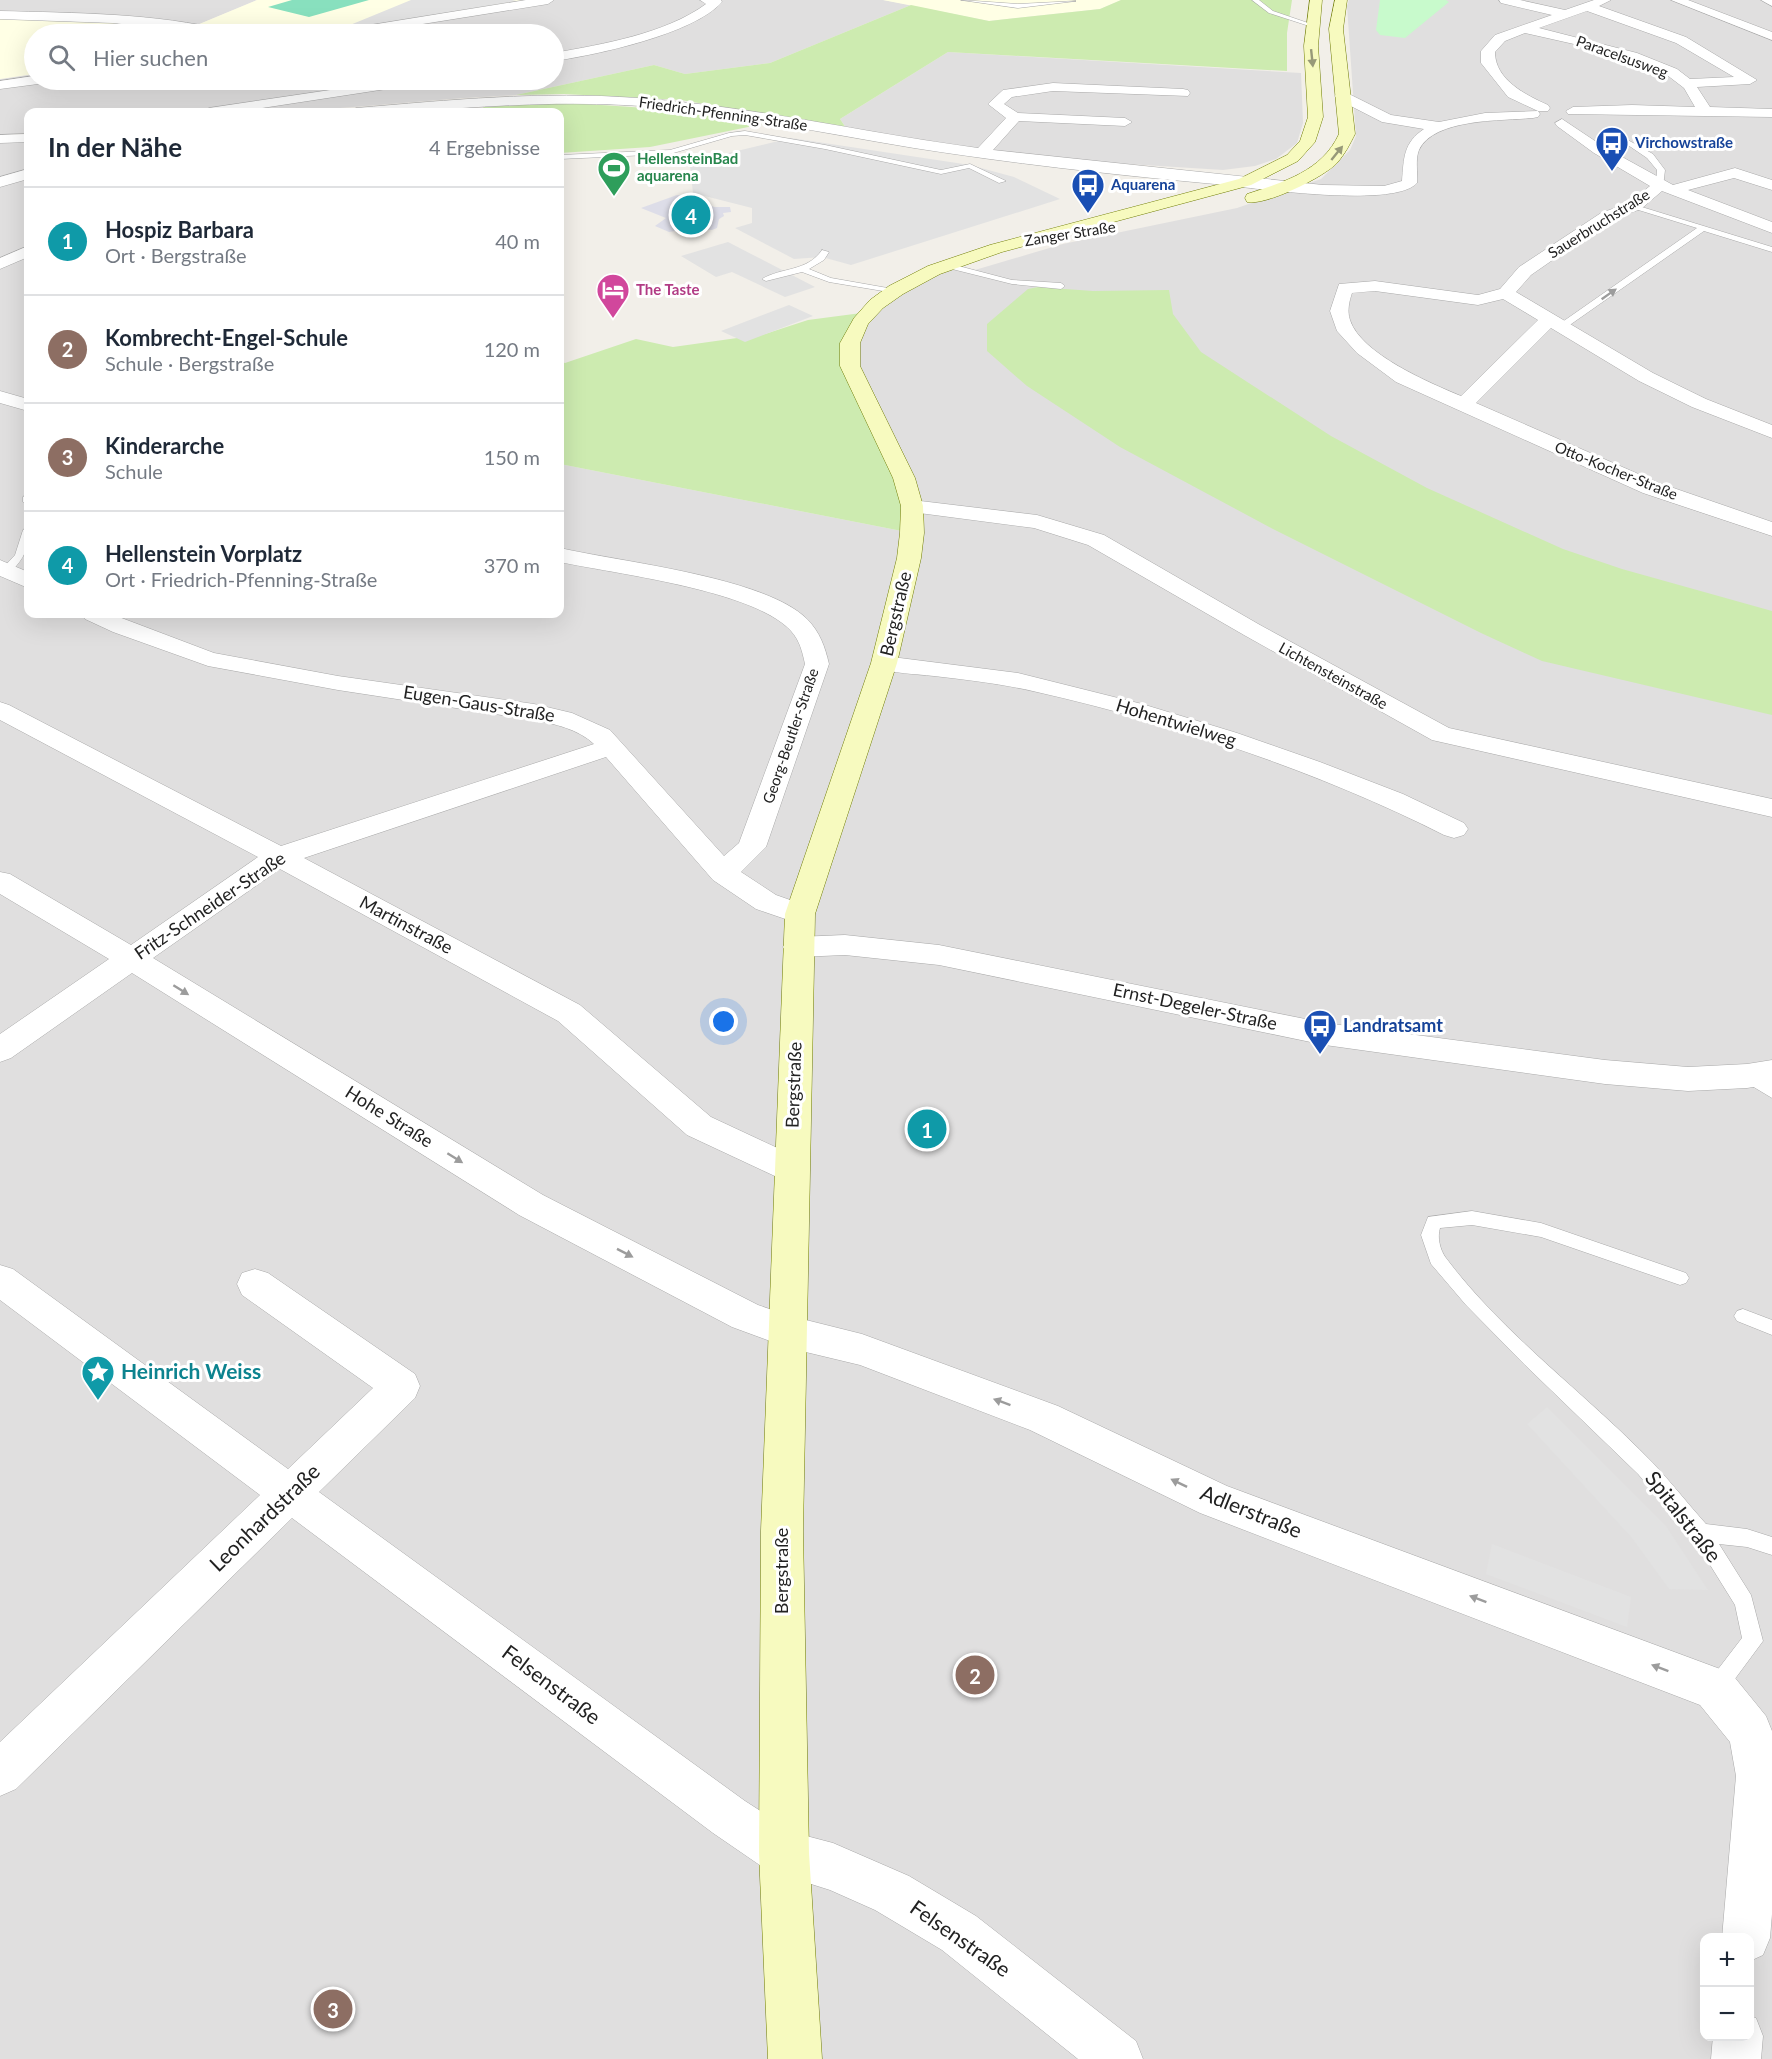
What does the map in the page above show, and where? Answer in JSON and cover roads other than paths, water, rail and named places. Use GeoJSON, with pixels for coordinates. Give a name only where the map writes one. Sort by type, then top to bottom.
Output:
{"type":"FeatureCollection","features":[{"type":"Feature","properties":{"kind":"street"},"geometry":{"type":"LineString","coordinates":[[401,24],[548,0]]}},
{"type":"Feature","properties":{"kind":"street","name":"Zanger Straße"},"geometry":{"type":"LineString","coordinates":[[1016,243],[1245,182],[1292,158],[1309,140],[1313,132],[1315,93],[1311,25],[1316,0]]}},
{"type":"Feature","properties":{"kind":"street","name":"Zanger Straße"},"geometry":{"type":"LineString","coordinates":[[1016,243],[1150,221],[1235,202],[1289,186],[1334,159],[1343,147],[1347,134],[1335,29],[1341,0]]}},
{"type":"Feature","properties":{"kind":"street"},"geometry":{"type":"LineString","coordinates":[[1505,0],[1564,14]]}},
{"type":"Feature","properties":{"kind":"street"},"geometry":{"type":"LineString","coordinates":[[1535,115],[1513,94],[1488,63],[1488,51],[1500,38],[1606,0]]}},
{"type":"Feature","properties":{"kind":"street"},"geometry":{"type":"LineString","coordinates":[[1677,0],[1772,36]]}},
{"type":"Feature","properties":{"kind":"street"},"geometry":{"type":"LineString","coordinates":[[1767,0],[1772,2]]}},
{"type":"Feature","properties":{"kind":"street"},"geometry":{"type":"LineString","coordinates":[[692,2],[694,7],[706,3]]}},
{"type":"Feature","properties":{"kind":"street"},"geometry":{"type":"LineString","coordinates":[[564,55],[621,45],[684,22],[706,3]]}},
{"type":"Feature","properties":{"kind":"street"},"geometry":{"type":"LineString","coordinates":[[1586,6],[1682,40],[1750,80],[1687,83]]}},
{"type":"Feature","properties":{"kind":"street"},"geometry":{"type":"LineString","coordinates":[[0,15],[99,18],[166,24]]}},
{"type":"Feature","properties":{"kind":"street","name":"Paracelsusweg"},"geometry":{"type":"LineString","coordinates":[[1524,29],[1603,47],[1644,61],[1687,83],[1704,109]]}},
{"type":"Feature","properties":{"kind":"street"},"geometry":{"type":"LineString","coordinates":[[0,85],[24,82]]}},
{"type":"Feature","properties":{"kind":"street"},"geometry":{"type":"LineString","coordinates":[[1125,122],[1016,117],[994,104],[1008,93],[1053,87],[1183,93]]}},
{"type":"Feature","properties":{"kind":"street"},"geometry":{"type":"LineString","coordinates":[[239,108],[361,90]]}},
{"type":"Feature","properties":{"kind":"street"},"geometry":{"type":"LineString","coordinates":[[1342,96],[1387,119],[1442,127]]}},
{"type":"Feature","properties":{"kind":"street","name":"Friedrich-Pfenning-Straße"},"geometry":{"type":"LineString","coordinates":[[405,108],[504,100],[638,102],[705,109],[981,154],[1134,173],[1289,186]]}},
{"type":"Feature","properties":{"kind":"street"},"geometry":{"type":"LineString","coordinates":[[1289,186],[1364,192],[1404,188],[1409,183],[1412,151],[1418,141],[1455,121],[1482,117],[1535,115],[1569,122],[1613,109],[1704,109],[1772,113]]}},
{"type":"Feature","properties":{"kind":"street"},"geometry":{"type":"LineString","coordinates":[[981,154],[1016,117]]}},
{"type":"Feature","properties":{"kind":"street"},"geometry":{"type":"LineString","coordinates":[[1569,122],[1599,150],[1666,188],[1772,228]]}},
{"type":"Feature","properties":{"kind":"street"},"geometry":{"type":"LineString","coordinates":[[0,139],[24,138]]}},
{"type":"Feature","properties":{"kind":"street"},"geometry":{"type":"LineString","coordinates":[[1666,188],[1735,172],[1772,185]]}},
{"type":"Feature","properties":{"kind":"street","name":"Friedrich-Pfenning-Straße"},"geometry":{"type":"LineString","coordinates":[[1134,173],[1160,181],[1174,189],[1179,193],[1180,200]]}},
{"type":"Feature","properties":{"kind":"street"},"geometry":{"type":"LineString","coordinates":[[0,182],[24,175]]}},
{"type":"Feature","properties":{"kind":"street","name":"Sauerbruchstraße"},"geometry":{"type":"LineString","coordinates":[[1506,293],[1526,271],[1571,239],[1607,216],[1635,206],[1666,188]]}},
{"type":"Feature","properties":{"kind":"street","name":"Bergstraße"},"geometry":{"type":"LineString","coordinates":[[795,2059],[784,1853],[782,1531],[799,931],[884,663],[909,558],[912,533],[912,506],[897,460],[849,366],[850,337],[869,312],[896,290],[947,265],[1016,243]]}},
{"type":"Feature","properties":{"kind":"street"},"geometry":{"type":"LineString","coordinates":[[0,264],[24,253]]}},
{"type":"Feature","properties":{"kind":"street","name":"Otto-Kocher-Straße"},"geometry":{"type":"LineString","coordinates":[[1506,293],[1478,300],[1375,286],[1345,288],[1339,311],[1345,331],[1369,354],[1402,378],[1651,488],[1772,529]]}},
{"type":"Feature","properties":{"kind":"street"},"geometry":{"type":"LineString","coordinates":[[1506,293],[1554,324],[1667,387],[1772,432]]}},
{"type":"Feature","properties":{"kind":"street"},"geometry":{"type":"LineString","coordinates":[[1463,405],[1554,324]]}},
{"type":"Feature","properties":{"kind":"street"},"geometry":{"type":"LineString","coordinates":[[0,397],[24,404]]}},
{"type":"Feature","properties":{"kind":"street","name":"Lichtensteinstraße"},"geometry":{"type":"LineString","coordinates":[[912,506],[1037,522],[1096,540],[1252,630],[1441,734],[1772,808]]}},
{"type":"Feature","properties":{"kind":"street","name":"Georg-Beutler-Straße"},"geometry":{"type":"LineString","coordinates":[[564,556],[749,595],[790,617],[814,644],[817,650],[817,664],[752,847],[723,873]]}},
{"type":"Feature","properties":{"kind":"street"},"geometry":{"type":"LineString","coordinates":[[3,569],[24,579]]}},
{"type":"Feature","properties":{"kind":"street","name":"Eugen-Gaus-Straße"},"geometry":{"type":"LineString","coordinates":[[102,618],[208,659],[338,683],[564,718],[588,728],[611,747],[723,873],[744,890],[766,902],[799,931]]}},
{"type":"Feature","properties":{"kind":"street","name":"Hohentwielweg"},"geometry":{"type":"LineString","coordinates":[[884,663],[1035,684],[1128,708],[1239,742],[1387,796],[1454,829]]}},
{"type":"Feature","properties":{"kind":"street","name":"Martinstraße"},"geometry":{"type":"LineString","coordinates":[[0,710],[279,856],[569,1013],[699,1125],[791,1169]]}},
{"type":"Feature","properties":{"kind":"street","name":"Fritz-Schneider-Straße"},"geometry":{"type":"LineString","coordinates":[[0,1050],[279,856],[611,747]]}},
{"type":"Feature","properties":{"kind":"street","name":"Hohe Straße"},"geometry":{"type":"LineString","coordinates":[[0,881],[132,959],[531,1205],[745,1316],[789,1332]]}},
{"type":"Feature","properties":{"kind":"street","name":"Ernst-Degeler-Straße"},"geometry":{"type":"LineString","coordinates":[[799,931],[845,945],[939,955],[1325,1034],[1605,1072],[1688,1079],[1764,1080]]}},
{"type":"Feature","properties":{"kind":"street","name":"Felsenstraße"},"geometry":{"type":"LineString","coordinates":[[0,1280],[729,1817],[784,1853],[833,1867],[873,1884],[959,1933],[1118,2059]]}},
{"type":"Feature","properties":{"kind":"street","name":"Leonhardstraße"},"geometry":{"type":"LineString","coordinates":[[1,1771],[401,1386],[255,1284]]}},
{"type":"Feature","properties":{"kind":"street","name":"Adlerstraße"},"geometry":{"type":"LineString","coordinates":[[789,1332],[862,1350],[1044,1418],[1214,1500],[1715,1689]]}},
{"type":"Feature","properties":{"kind":"street"},"geometry":{"type":"LineString","coordinates":[[1715,1689],[1750,1732],[1759,1776],[1746,1933]]}},
{"type":"Feature","properties":{"kind":"street"},"geometry":{"type":"LineString","coordinates":[[1736,2059],[1738,2041]]}},
{"type":"Feature","properties":{"kind":"lane"},"geometry":{"type":"LineString","coordinates":[[964,0],[1018,6],[1073,1]]}},
{"type":"Feature","properties":{"kind":"lane"},"geometry":{"type":"LineString","coordinates":[[1255,0],[1271,12],[1311,25]]}},
{"type":"Feature","properties":{"kind":"lane"},"geometry":{"type":"LineString","coordinates":[[564,157],[670,152],[731,134],[745,133],[825,147],[940,172],[970,166],[981,154]]}},
{"type":"Feature","properties":{"kind":"lane"},"geometry":{"type":"LineString","coordinates":[[1624,140],[1650,156],[1661,170],[1666,188]]}},
{"type":"Feature","properties":{"kind":"lane"},"geometry":{"type":"LineString","coordinates":[[970,166],[1002,181]]}},
{"type":"Feature","properties":{"kind":"lane"},"geometry":{"type":"LineString","coordinates":[[1635,206],[1772,250]]}},
{"type":"Feature","properties":{"kind":"lane"},"geometry":{"type":"LineString","coordinates":[[1554,324],[1703,228]]}},
{"type":"Feature","properties":{"kind":"lane"},"geometry":{"type":"LineString","coordinates":[[766,279],[801,269],[822,257],[825,252]]}},
{"type":"Feature","properties":{"kind":"lane"},"geometry":{"type":"LineString","coordinates":[[947,265],[1012,282],[1061,286]]}},
{"type":"Feature","properties":{"kind":"lane"},"geometry":{"type":"LineString","coordinates":[[801,269],[829,280],[896,290]]}},
{"type":"Feature","properties":{"kind":"lane"},"geometry":{"type":"LineString","coordinates":[[3,569],[20,556],[24,543]]}},
{"type":"Feature","properties":{"kind":"lane","name":"Spitalstraße"},"geometry":{"type":"LineString","coordinates":[[1680,1278],[1540,1230],[1472,1218],[1434,1222],[1429,1235],[1437,1259],[1472,1300],[1530,1359],[1645,1468],[1701,1533],[1744,1602],[1753,1641],[1715,1689]]}},
{"type":"Feature","properties":{"kind":"lane"},"geometry":{"type":"LineString","coordinates":[[1743,1316],[1772,1328]]}},
{"type":"Feature","properties":{"kind":"lane"},"geometry":{"type":"LineString","coordinates":[[1701,1533],[1747,1538],[1772,1546]]}},
{"type":"Feature","properties":{"kind":"place","name":"Virchowstraße"},"geometry":{"type":"Point","coordinates":[1612,172]}},
{"type":"Feature","properties":{"kind":"place","name":"HellensteinBad aquarena"},"geometry":{"type":"Point","coordinates":[614,197]}},
{"type":"Feature","properties":{"kind":"place","name":"Aquarena"},"geometry":{"type":"Point","coordinates":[1088,214]}},
{"type":"Feature","properties":{"kind":"place","name":"Hellenstein Vorplatz"},"geometry":{"type":"Point","coordinates":[691,215]}},
{"type":"Feature","properties":{"kind":"place","name":"The Taste"},"geometry":{"type":"Point","coordinates":[613,319]}},
{"type":"Feature","properties":{"kind":"place","name":"Landratsamt"},"geometry":{"type":"Point","coordinates":[1320,1055]}},
{"type":"Feature","properties":{"kind":"place","name":"Hospiz Barbara"},"geometry":{"type":"Point","coordinates":[927,1129]}},
{"type":"Feature","properties":{"kind":"place","name":"Heinrich Weiss"},"geometry":{"type":"Point","coordinates":[98,1401]}},
{"type":"Feature","properties":{"kind":"place","name":"Kombrecht-Engel-Schule"},"geometry":{"type":"Point","coordinates":[975,1675]}},
{"type":"Feature","properties":{"kind":"place","name":"Kinderarche"},"geometry":{"type":"Point","coordinates":[333,2009]}}]}
